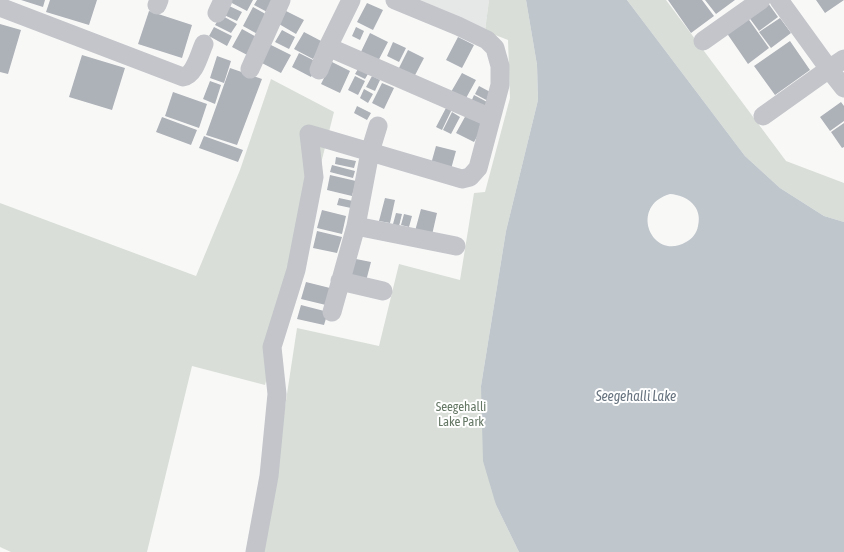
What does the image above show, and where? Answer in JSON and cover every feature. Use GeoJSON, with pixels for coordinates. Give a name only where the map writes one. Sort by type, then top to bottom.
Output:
{"type":"FeatureCollection","features":[{"type":"Feature","properties":{"kind":"street"},"geometry":{"type":"LineString","coordinates":[[250,69],[281,0]]}},
{"type":"Feature","properties":{"kind":"street"},"geometry":{"type":"LineString","coordinates":[[319,70],[328,47],[351,0]]}},
{"type":"Feature","properties":{"kind":"street"},"geometry":{"type":"LineString","coordinates":[[255,552],[269,476],[277,394],[272,346],[296,270],[314,177],[309,134],[462,179],[470,177],[478,168],[500,85],[500,66],[495,48],[487,40],[458,26],[395,0]]}},
{"type":"Feature","properties":{"kind":"street"},"geometry":{"type":"LineString","coordinates":[[703,41],[761,0]]}},
{"type":"Feature","properties":{"kind":"street"},"geometry":{"type":"LineString","coordinates":[[780,0],[837,64],[844,88]]}},
{"type":"Feature","properties":{"kind":"street"},"geometry":{"type":"LineString","coordinates":[[0,7],[183,77],[188,76],[193,71],[204,44]]}},
{"type":"Feature","properties":{"kind":"street"},"geometry":{"type":"LineString","coordinates":[[328,47],[491,118]]}},
{"type":"Feature","properties":{"kind":"street"},"geometry":{"type":"LineString","coordinates":[[763,116],[837,64]]}},
{"type":"Feature","properties":{"kind":"street"},"geometry":{"type":"LineString","coordinates":[[332,312],[356,226],[370,152],[378,126]]}},
{"type":"Feature","properties":{"kind":"street"},"geometry":{"type":"LineString","coordinates":[[356,226],[456,246]]}},
{"type":"Feature","properties":{"kind":"street"},"geometry":{"type":"LineString","coordinates":[[340,281],[383,291]]}},
{"type":"Feature","properties":{"kind":"shaded area"},"geometry":{"type":"Polygon","coordinates":[[[410,0],[489,0],[485,31],[410,0]]]}},
{"type":"Feature","properties":{"kind":"green space","name":"Seegehalli Lake Park"},"geometry":{"type":"Polygon","coordinates":[[[489,0],[526,0],[537,65],[538,100],[506,231],[481,386],[496,505],[519,552],[263,552],[297,328],[379,346],[399,264],[460,280],[474,193],[485,192],[510,98],[508,40],[485,31],[489,0]]]}},
{"type":"Feature","properties":{"kind":"green space"},"geometry":{"type":"Polygon","coordinates":[[[627,0],[666,0],[786,161],[844,183],[844,222],[824,216],[780,188],[745,156],[627,0]]]}},
{"type":"Feature","properties":{"kind":"green space"},"geometry":{"type":"Polygon","coordinates":[[[271,79],[334,112],[265,385],[192,366],[147,552],[11,552],[0,547],[0,203],[196,276],[240,170],[271,79]]]}},
{"type":"Feature","properties":{"kind":"water","name":"Seegehalli Lake"},"geometry":{"type":"Polygon","coordinates":[[[526,0],[627,0],[745,156],[780,188],[824,216],[844,222],[844,552],[519,552],[496,505],[483,461],[481,386],[506,231],[538,100],[537,65],[526,0]],[[670,194],[657,200],[650,209],[648,220],[650,230],[655,239],[663,245],[674,246],[686,242],[694,236],[697,231],[699,219],[696,208],[688,200],[670,194]]]}},
{"type":"Feature","properties":{"kind":"building"},"geometry":{"type":"Polygon","coordinates":[[[21,0],[45,0],[43,7],[21,0]]]}},
{"type":"Feature","properties":{"kind":"building"},"geometry":{"type":"Polygon","coordinates":[[[50,0],[97,0],[89,25],[46,12],[50,0]]]}},
{"type":"Feature","properties":{"kind":"building"},"geometry":{"type":"Polygon","coordinates":[[[231,0],[253,0],[247,11],[230,2],[231,0]]]}},
{"type":"Feature","properties":{"kind":"building"},"geometry":{"type":"Polygon","coordinates":[[[257,0],[276,0],[269,13],[254,5],[257,0]]]}},
{"type":"Feature","properties":{"kind":"building"},"geometry":{"type":"Polygon","coordinates":[[[668,0],[702,0],[714,16],[691,33],[668,0]]]}},
{"type":"Feature","properties":{"kind":"building"},"geometry":{"type":"Polygon","coordinates":[[[705,0],[735,0],[716,14],[705,0]]]}},
{"type":"Feature","properties":{"kind":"building"},"geometry":{"type":"Polygon","coordinates":[[[816,0],[844,0],[825,13],[816,0]]]}},
{"type":"Feature","properties":{"kind":"building"},"geometry":{"type":"Polygon","coordinates":[[[367,3],[383,10],[373,30],[357,22],[367,3]]]}},
{"type":"Feature","properties":{"kind":"building"},"geometry":{"type":"Polygon","coordinates":[[[768,3],[778,17],[759,31],[748,16],[768,3]]]}},
{"type":"Feature","properties":{"kind":"building"},"geometry":{"type":"Polygon","coordinates":[[[227,5],[242,12],[237,21],[222,14],[227,5]]]}},
{"type":"Feature","properties":{"kind":"building"},"geometry":{"type":"Polygon","coordinates":[[[253,7],[271,17],[261,36],[243,26],[253,7]]]}},
{"type":"Feature","properties":{"kind":"building"},"geometry":{"type":"Polygon","coordinates":[[[149,11],[192,25],[182,58],[138,44],[149,11]]]}},
{"type":"Feature","properties":{"kind":"building"},"geometry":{"type":"Polygon","coordinates":[[[286,11],[304,20],[296,34],[279,24],[286,11]]]}},
{"type":"Feature","properties":{"kind":"building"},"geometry":{"type":"Polygon","coordinates":[[[221,15],[237,24],[231,33],[215,25],[221,15]]]}},
{"type":"Feature","properties":{"kind":"building"},"geometry":{"type":"Polygon","coordinates":[[[747,17],[769,48],[748,64],[726,32],[747,17]]]}},
{"type":"Feature","properties":{"kind":"building"},"geometry":{"type":"Polygon","coordinates":[[[780,18],[791,33],[771,48],[759,32],[780,18]]]}},
{"type":"Feature","properties":{"kind":"building"},"geometry":{"type":"Polygon","coordinates":[[[0,24],[21,30],[8,74],[0,72],[0,24]]]}},
{"type":"Feature","properties":{"kind":"building"},"geometry":{"type":"Polygon","coordinates":[[[214,27],[232,36],[227,46],[209,36],[214,27]]]}},
{"type":"Feature","properties":{"kind":"building"},"geometry":{"type":"Polygon","coordinates":[[[356,27],[364,31],[360,40],[352,36],[356,27]]]}},
{"type":"Feature","properties":{"kind":"building"},"geometry":{"type":"Polygon","coordinates":[[[242,29],[260,39],[251,57],[232,47],[242,29]]]}},
{"type":"Feature","properties":{"kind":"building"},"geometry":{"type":"Polygon","coordinates":[[[282,30],[295,37],[289,49],[275,42],[282,30]]]}},
{"type":"Feature","properties":{"kind":"building"},"geometry":{"type":"Polygon","coordinates":[[[304,32],[323,42],[313,59],[294,49],[304,32]]]}},
{"type":"Feature","properties":{"kind":"building"},"geometry":{"type":"Polygon","coordinates":[[[370,33],[388,42],[376,65],[359,56],[370,33]]]}},
{"type":"Feature","properties":{"kind":"building"},"geometry":{"type":"Polygon","coordinates":[[[458,37],[474,45],[462,68],[446,60],[458,37]]]}},
{"type":"Feature","properties":{"kind":"building"},"geometry":{"type":"Polygon","coordinates":[[[790,41],[810,70],[775,95],[754,66],[790,41]]]}},
{"type":"Feature","properties":{"kind":"building"},"geometry":{"type":"Polygon","coordinates":[[[393,42],[406,48],[399,62],[387,56],[393,42]]]}},
{"type":"Feature","properties":{"kind":"building"},"geometry":{"type":"Polygon","coordinates":[[[269,44],[291,55],[281,73],[260,62],[269,44]]]}},
{"type":"Feature","properties":{"kind":"building"},"geometry":{"type":"Polygon","coordinates":[[[408,50],[424,58],[413,79],[397,72],[408,50]]]}},
{"type":"Feature","properties":{"kind":"building"},"geometry":{"type":"Polygon","coordinates":[[[299,53],[319,63],[311,77],[292,67],[299,53]]]}},
{"type":"Feature","properties":{"kind":"building"},"geometry":{"type":"Polygon","coordinates":[[[82,55],[125,68],[112,110],[69,97],[82,55]]]}},
{"type":"Feature","properties":{"kind":"building"},"geometry":{"type":"Polygon","coordinates":[[[217,56],[231,61],[224,83],[210,78],[217,56]]]}},
{"type":"Feature","properties":{"kind":"building"},"geometry":{"type":"Polygon","coordinates":[[[332,62],[350,71],[340,93],[321,84],[332,62]]]}},
{"type":"Feature","properties":{"kind":"building"},"geometry":{"type":"Polygon","coordinates":[[[230,68],[262,79],[237,145],[206,135],[230,68]]]}},
{"type":"Feature","properties":{"kind":"building"},"geometry":{"type":"Polygon","coordinates":[[[358,69],[368,74],[365,79],[355,74],[358,69]]]}},
{"type":"Feature","properties":{"kind":"building"},"geometry":{"type":"Polygon","coordinates":[[[462,73],[476,80],[465,100],[451,92],[462,73]]]}},
{"type":"Feature","properties":{"kind":"building"},"geometry":{"type":"Polygon","coordinates":[[[355,76],[365,81],[358,95],[348,90],[355,76]]]}},
{"type":"Feature","properties":{"kind":"building"},"geometry":{"type":"Polygon","coordinates":[[[372,76],[380,80],[375,91],[366,87],[372,76]]]}},
{"type":"Feature","properties":{"kind":"building"},"geometry":{"type":"Polygon","coordinates":[[[210,81],[221,85],[215,104],[203,99],[210,81]]]}},
{"type":"Feature","properties":{"kind":"building"},"geometry":{"type":"Polygon","coordinates":[[[382,83],[394,88],[384,109],[372,103],[382,83]]]}},
{"type":"Feature","properties":{"kind":"building"},"geometry":{"type":"Polygon","coordinates":[[[479,86],[494,94],[490,102],[475,94],[479,86]]]}},
{"type":"Feature","properties":{"kind":"building"},"geometry":{"type":"Polygon","coordinates":[[[364,89],[373,94],[368,103],[360,98],[364,89]]]}},
{"type":"Feature","properties":{"kind":"building"},"geometry":{"type":"Polygon","coordinates":[[[173,92],[207,104],[199,128],[165,116],[173,92]]]}},
{"type":"Feature","properties":{"kind":"building"},"geometry":{"type":"Polygon","coordinates":[[[474,95],[489,103],[485,110],[471,102],[474,95]]]}},
{"type":"Feature","properties":{"kind":"building"},"geometry":{"type":"Polygon","coordinates":[[[841,102],[844,106],[844,121],[830,131],[820,117],[841,102]]]}},
{"type":"Feature","properties":{"kind":"building"},"geometry":{"type":"Polygon","coordinates":[[[357,106],[371,113],[367,120],[354,113],[357,106]]]}},
{"type":"Feature","properties":{"kind":"building"},"geometry":{"type":"Polygon","coordinates":[[[447,106],[452,109],[442,130],[436,127],[447,106]]]}},
{"type":"Feature","properties":{"kind":"building"},"geometry":{"type":"Polygon","coordinates":[[[452,112],[460,117],[451,134],[443,130],[452,112]]]}},
{"type":"Feature","properties":{"kind":"building"},"geometry":{"type":"Polygon","coordinates":[[[466,115],[484,124],[474,142],[456,133],[466,115]]]}},
{"type":"Feature","properties":{"kind":"building"},"geometry":{"type":"Polygon","coordinates":[[[162,117],[197,130],[191,145],[156,132],[162,117]]]}},
{"type":"Feature","properties":{"kind":"building"},"geometry":{"type":"Polygon","coordinates":[[[844,123],[844,147],[842,148],[831,132],[844,123]]]}},
{"type":"Feature","properties":{"kind":"building"},"geometry":{"type":"Polygon","coordinates":[[[204,136],[243,150],[238,162],[199,148],[204,136]]]}},
{"type":"Feature","properties":{"kind":"building"},"geometry":{"type":"Polygon","coordinates":[[[436,146],[456,151],[451,169],[431,164],[436,146]]]}},
{"type":"Feature","properties":{"kind":"building"},"geometry":{"type":"Polygon","coordinates":[[[336,157],[356,161],[354,168],[335,164],[336,157]]]}},
{"type":"Feature","properties":{"kind":"building"},"geometry":{"type":"Polygon","coordinates":[[[332,165],[355,171],[353,178],[330,172],[332,165]]]}},
{"type":"Feature","properties":{"kind":"building"},"geometry":{"type":"Polygon","coordinates":[[[330,175],[356,181],[352,196],[327,190],[330,175]]]}},
{"type":"Feature","properties":{"kind":"building"},"geometry":{"type":"Polygon","coordinates":[[[339,198],[353,201],[351,208],[337,205],[339,198]]]}},
{"type":"Feature","properties":{"kind":"building"},"geometry":{"type":"Polygon","coordinates":[[[385,198],[395,200],[390,223],[379,221],[385,198]]]}},
{"type":"Feature","properties":{"kind":"building"},"geometry":{"type":"Polygon","coordinates":[[[421,209],[437,213],[432,235],[415,231],[421,209]]]}},
{"type":"Feature","properties":{"kind":"building"},"geometry":{"type":"Polygon","coordinates":[[[322,210],[346,216],[342,234],[317,228],[322,210]]]}},
{"type":"Feature","properties":{"kind":"building"},"geometry":{"type":"Polygon","coordinates":[[[396,213],[402,214],[399,226],[393,224],[396,213]]]}},
{"type":"Feature","properties":{"kind":"building"},"geometry":{"type":"Polygon","coordinates":[[[404,214],[412,216],[409,227],[401,225],[404,214]]]}},
{"type":"Feature","properties":{"kind":"building"},"geometry":{"type":"Polygon","coordinates":[[[317,231],[342,237],[337,253],[313,248],[317,231]]]}},
{"type":"Feature","properties":{"kind":"building"},"geometry":{"type":"Polygon","coordinates":[[[351,258],[371,262],[366,281],[346,276],[351,258]]]}},
{"type":"Feature","properties":{"kind":"building"},"geometry":{"type":"Polygon","coordinates":[[[306,282],[334,289],[330,306],[301,299],[306,282]]]}},
{"type":"Feature","properties":{"kind":"building"},"geometry":{"type":"Polygon","coordinates":[[[301,305],[328,312],[324,325],[297,319],[301,305]]]}}]}
